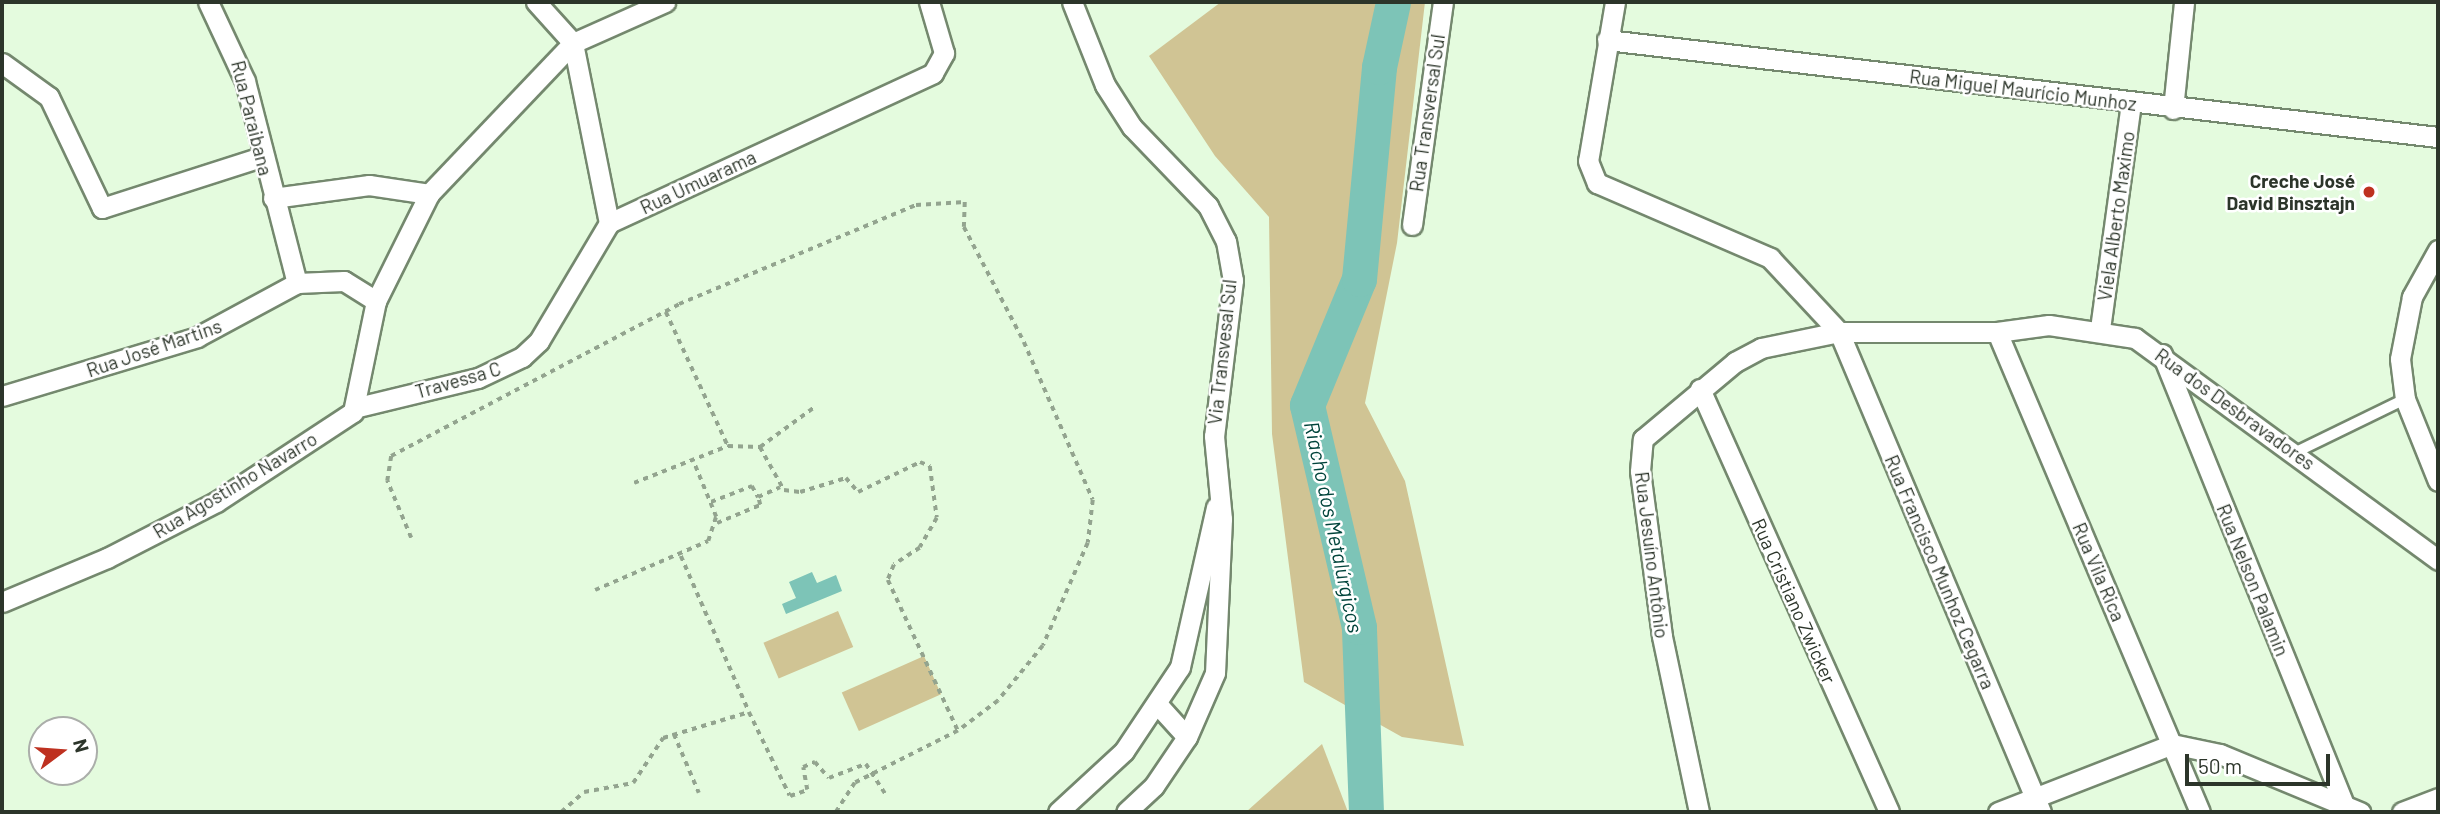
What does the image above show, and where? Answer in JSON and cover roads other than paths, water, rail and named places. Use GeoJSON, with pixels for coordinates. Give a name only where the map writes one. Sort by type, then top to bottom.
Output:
{"type":"FeatureCollection","features":[{"type":"Feature","properties":{"kind":"street","name":"Rua Paraibana"},"geometry":{"type":"LineString","coordinates":[[208,2],[236,54],[261,157],[297,283]]}},
{"type":"Feature","properties":{"kind":"street"},"geometry":{"type":"LineString","coordinates":[[536,2],[573,43],[609,223]]}},
{"type":"Feature","properties":{"kind":"street"},"geometry":{"type":"LineString","coordinates":[[358,407],[376,301],[429,194],[573,43],[665,2]]}},
{"type":"Feature","properties":{"kind":"street","name":"Rua Umuarama"},"geometry":{"type":"LineString","coordinates":[[609,223],[933,73],[944,53],[929,2]]}},
{"type":"Feature","properties":{"kind":"street","name":"Via Transvesal Sul"},"geometry":{"type":"LineString","coordinates":[[1072,2],[1105,85],[1132,127],[1208,206],[1226,241],[1233,280],[1214,436],[1219,499],[1220,642],[1215,673],[1187,737],[1154,786],[1126,812]]}},
{"type":"Feature","properties":{"kind":"street","name":"Rua Transversal Sul"},"geometry":{"type":"LineString","coordinates":[[1412,226],[1443,2]]}},
{"type":"Feature","properties":{"kind":"street"},"geometry":{"type":"LineString","coordinates":[[1615,2],[1588,160],[1597,183],[1659,215],[1770,258],[1839,332]]}},
{"type":"Feature","properties":{"kind":"street"},"geometry":{"type":"LineString","coordinates":[[2173,109],[2184,2]]}},
{"type":"Feature","properties":{"kind":"street","name":"Rua Miguel Maurício Munhoz"},"geometry":{"type":"LineString","coordinates":[[1607,40],[2173,109],[2438,137]]}},
{"type":"Feature","properties":{"kind":"street"},"geometry":{"type":"LineString","coordinates":[[2,63],[49,97],[102,208],[261,157]]}},
{"type":"Feature","properties":{"kind":"street","name":"Viela Alberto Maximo"},"geometry":{"type":"LineString","coordinates":[[2100,329],[2131,103]]}},
{"type":"Feature","properties":{"kind":"street","name":"Rua Paraibana"},"geometry":{"type":"LineString","coordinates":[[273,198],[369,185],[429,194]]}},
{"type":"Feature","properties":{"kind":"street","name":"Travessa C"},"geometry":{"type":"LineString","coordinates":[[358,407],[478,378],[522,357],[539,341],[609,223]]}},
{"type":"Feature","properties":{"kind":"street"},"geometry":{"type":"LineString","coordinates":[[2438,250],[2412,297],[2400,359],[2404,399],[2438,481]]}},
{"type":"Feature","properties":{"kind":"street","name":"Rua José Martins"},"geometry":{"type":"LineString","coordinates":[[2,396],[197,337],[297,283],[344,281],[376,301]]}},
{"type":"Feature","properties":{"kind":"street","name":"Rua dos Desbravadores"},"geometry":{"type":"LineString","coordinates":[[1839,332],[1997,332],[2049,325],[2100,329],[2162,353],[2438,560]]}},
{"type":"Feature","properties":{"kind":"street","name":"Rua Jesuíno Antônio"},"geometry":{"type":"LineString","coordinates":[[1699,812],[1662,636],[1640,471],[1643,439],[1700,389],[1761,348],[1839,332]]}},
{"type":"Feature","properties":{"kind":"street","name":"Rua Francisco Munhoz Cegarra"},"geometry":{"type":"LineString","coordinates":[[1839,332],[2039,805]]}},
{"type":"Feature","properties":{"kind":"street","name":"Rua Vila Rica"},"geometry":{"type":"LineString","coordinates":[[1997,332],[2200,812]]}},
{"type":"Feature","properties":{"kind":"street","name":"Rua Nelson Palamin"},"geometry":{"type":"LineString","coordinates":[[2162,353],[2353,809]]}},
{"type":"Feature","properties":{"kind":"street","name":"Rua Cristiano Zwicker"},"geometry":{"type":"LineString","coordinates":[[1700,389],[1889,812]]}},
{"type":"Feature","properties":{"kind":"street","name":"Rua Agostinho Navarro"},"geometry":{"type":"LineString","coordinates":[[2,602],[107,558],[216,502],[358,407]]}},
{"type":"Feature","properties":{"kind":"street","name":"Via Transvesal Sul"},"geometry":{"type":"LineString","coordinates":[[1058,812],[1124,751],[1158,705],[1180,667],[1219,499]]}},
{"type":"Feature","properties":{"kind":"street"},"geometry":{"type":"LineString","coordinates":[[1158,705],[1187,737]]}},
{"type":"Feature","properties":{"kind":"street"},"geometry":{"type":"LineString","coordinates":[[1998,812],[2039,805],[2172,744],[2220,754],[2353,809]]}},
{"type":"Feature","properties":{"kind":"street"},"geometry":{"type":"LineString","coordinates":[[2402,812],[2438,798]]}},
{"type":"Feature","properties":{"kind":"lane"},"geometry":{"type":"LineString","coordinates":[[2294,453],[2404,399]]}},
{"type":"Feature","properties":{"kind":"water"},"geometry":{"type":"Polygon","coordinates":[[[812,572],[817,583],[836,575],[842,591],[786,614],[782,604],[796,598],[789,582],[812,572]]]}},
{"type":"Feature","properties":{"kind":"waterway","name":"Riacho dos Metalúrgicos"},"geometry":{"type":"LineString","coordinates":[[1366,812],[1359,627],[1307,405],[1359,279],[1379,67],[1393,2]]}},
{"type":"Feature","properties":{"kind":"place","name":"Creche José David Binsztajn"},"geometry":{"type":"Point","coordinates":[2369,192]}}]}
